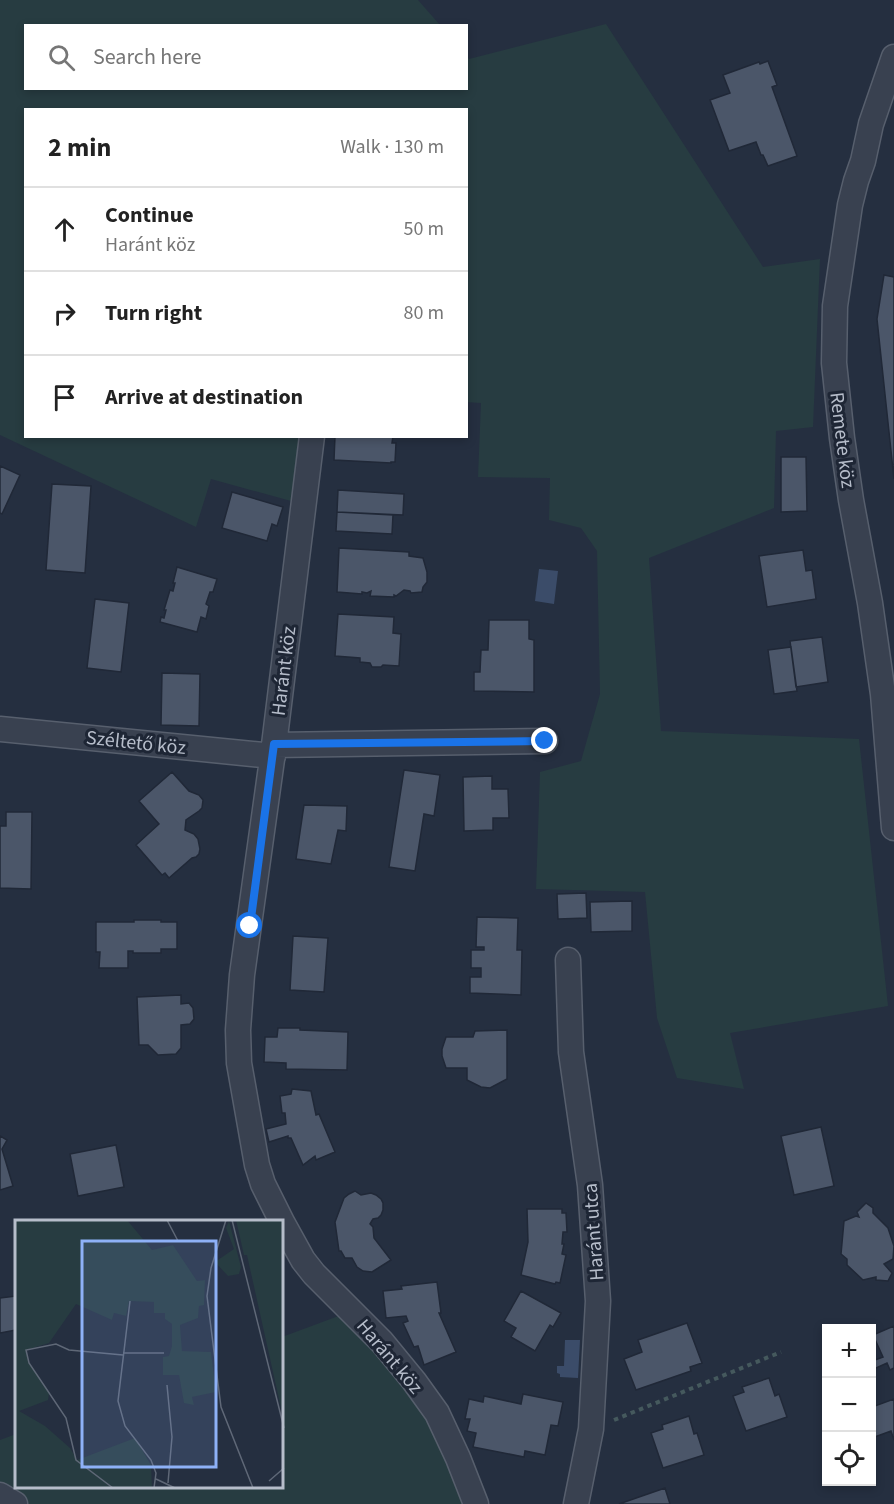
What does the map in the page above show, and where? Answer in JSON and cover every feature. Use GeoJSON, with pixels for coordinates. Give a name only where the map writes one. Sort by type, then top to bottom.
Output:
{"type":"FeatureCollection","features":[{"type":"Feature","properties":{"kind":"street","name":"Remete köz"},"geometry":{"type":"LineString","coordinates":[[894,57],[871,124],[850,205],[836,306],[834,363],[843,449],[870,603],[883,694],[894,828]]}},
{"type":"Feature","properties":{"kind":"street","name":"Haránt köz"},"geometry":{"type":"LineString","coordinates":[[281,1220],[263,1184],[257,1165],[239,1063],[238,1030],[242,975],[312,438]]}},
{"type":"Feature","properties":{"kind":"street","name":"Széltető köz"},"geometry":{"type":"LineString","coordinates":[[0,729],[273,750],[545,741]]}},
{"type":"Feature","properties":{"kind":"street","name":"Haránt utca"},"geometry":{"type":"LineString","coordinates":[[568,960],[571,1052],[590,1185],[598,1301],[591,1429],[576,1504]]}},
{"type":"Feature","properties":{"kind":"street","name":"Haránt köz"},"geometry":{"type":"LineString","coordinates":[[284,1226],[303,1260],[314,1274],[382,1342],[414,1381],[436,1413],[458,1458],[476,1504]]}},
{"type":"Feature","properties":{"kind":"street"},"geometry":{"type":"LineString","coordinates":[[0,1495],[15,1504]]}},
{"type":"Feature","properties":{"kind":"path"},"geometry":{"type":"LineString","coordinates":[[591,1429],[781,1352]]}},
{"type":"Feature","properties":{"kind":"green space"},"geometry":{"type":"Polygon","coordinates":[[[0,0],[418,0],[439,24],[24,24],[24,90],[468,90],[468,58],[606,24],[763,267],[820,259],[813,427],[776,431],[774,508],[649,558],[661,731],[859,739],[888,1006],[730,1033],[744,1089],[677,1078],[657,1018],[645,892],[536,889],[540,772],[581,761],[600,694],[597,551],[581,528],[549,520],[550,478],[478,477],[481,403],[468,402],[468,108],[24,108],[24,438],[301,438],[291,501],[211,479],[196,527],[0,435],[0,0]]]}},
{"type":"Feature","properties":{"kind":"green space"},"geometry":{"type":"Polygon","coordinates":[[[352,1311],[414,1395],[462,1488],[465,1504],[0,1504],[0,1440],[15,1434],[15,1489],[284,1489],[284,1336],[352,1311]]]}},
{"type":"Feature","properties":{"kind":"water"},"geometry":{"type":"Polygon","coordinates":[[[539,569],[558,571],[554,604],[535,601],[539,569]]]}},
{"type":"Feature","properties":{"kind":"water"},"geometry":{"type":"Polygon","coordinates":[[[565,1340],[580,1340],[578,1378],[560,1377],[557,1373],[557,1366],[564,1366],[565,1340]]]}},
{"type":"Feature","properties":{"kind":"building"},"geometry":{"type":"Polygon","coordinates":[[[768,61],[777,85],[772,87],[797,156],[768,166],[756,142],[729,151],[710,100],[730,93],[723,75],[768,61]]]}},
{"type":"Feature","properties":{"kind":"building"},"geometry":{"type":"Polygon","coordinates":[[[884,275],[894,277],[894,479],[877,319],[884,275]]]}},
{"type":"Feature","properties":{"kind":"building"},"geometry":{"type":"Polygon","coordinates":[[[335,438],[393,438],[392,443],[396,443],[395,462],[334,460],[335,438]]]}},
{"type":"Feature","properties":{"kind":"building"},"geometry":{"type":"Polygon","coordinates":[[[781,457],[806,457],[807,511],[781,512],[781,457]]]}},
{"type":"Feature","properties":{"kind":"building"},"geometry":{"type":"Polygon","coordinates":[[[0,466],[20,475],[2,514],[0,513],[0,466]]]}},
{"type":"Feature","properties":{"kind":"building"},"geometry":{"type":"Polygon","coordinates":[[[52,484],[91,486],[85,573],[46,570],[52,484]]]}},
{"type":"Feature","properties":{"kind":"building"},"geometry":{"type":"Polygon","coordinates":[[[338,490],[404,494],[403,515],[337,512],[338,490]]]}},
{"type":"Feature","properties":{"kind":"building"},"geometry":{"type":"Polygon","coordinates":[[[232,492],[283,507],[277,526],[272,524],[267,541],[222,528],[232,492]]]}},
{"type":"Feature","properties":{"kind":"building"},"geometry":{"type":"Polygon","coordinates":[[[337,512],[393,515],[392,534],[336,531],[337,512]]]}},
{"type":"Feature","properties":{"kind":"building"},"geometry":{"type":"Polygon","coordinates":[[[339,548],[409,552],[409,556],[423,558],[427,582],[422,592],[411,593],[404,590],[394,597],[370,596],[371,591],[362,592],[362,594],[337,592],[339,548]]]}},
{"type":"Feature","properties":{"kind":"building"},"geometry":{"type":"Polygon","coordinates":[[[803,550],[806,571],[812,570],[816,599],[767,607],[759,556],[803,550]]]}},
{"type":"Feature","properties":{"kind":"building"},"geometry":{"type":"Polygon","coordinates":[[[177,567],[217,579],[206,604],[209,606],[206,619],[201,617],[197,632],[160,622],[161,617],[164,618],[170,590],[173,591],[177,567]]]}},
{"type":"Feature","properties":{"kind":"building"},"geometry":{"type":"Polygon","coordinates":[[[95,599],[129,603],[121,672],[87,668],[95,599]]]}},
{"type":"Feature","properties":{"kind":"building"},"geometry":{"type":"Polygon","coordinates":[[[338,614],[394,617],[393,633],[401,634],[399,666],[372,667],[370,663],[360,662],[360,658],[335,656],[338,614]]]}},
{"type":"Feature","properties":{"kind":"building"},"geometry":{"type":"Polygon","coordinates":[[[489,620],[529,620],[529,639],[534,640],[534,692],[474,691],[474,672],[480,672],[481,650],[488,650],[489,620]]]}},
{"type":"Feature","properties":{"kind":"building"},"geometry":{"type":"Polygon","coordinates":[[[822,637],[828,682],[796,687],[790,641],[822,637]]]}},
{"type":"Feature","properties":{"kind":"building"},"geometry":{"type":"Polygon","coordinates":[[[791,647],[797,691],[774,694],[768,650],[791,647]]]}},
{"type":"Feature","properties":{"kind":"building"},"geometry":{"type":"Polygon","coordinates":[[[162,673],[200,674],[199,726],[161,725],[162,673]]]}},
{"type":"Feature","properties":{"kind":"building"},"geometry":{"type":"Polygon","coordinates":[[[404,770],[440,775],[434,816],[424,814],[415,871],[389,867],[404,770]]]}},
{"type":"Feature","properties":{"kind":"building"},"geometry":{"type":"Polygon","coordinates":[[[172,772],[189,791],[199,795],[203,800],[202,808],[186,820],[185,830],[194,834],[198,839],[199,854],[169,878],[165,873],[162,875],[136,845],[159,824],[139,801],[172,772]]]}},
{"type":"Feature","properties":{"kind":"building"},"geometry":{"type":"Polygon","coordinates":[[[492,776],[492,789],[508,789],[509,818],[493,818],[493,830],[464,831],[463,777],[492,776]]]}},
{"type":"Feature","properties":{"kind":"building"},"geometry":{"type":"Polygon","coordinates":[[[304,805],[347,806],[346,831],[338,830],[331,864],[296,859],[304,805]]]}},
{"type":"Feature","properties":{"kind":"building"},"geometry":{"type":"Polygon","coordinates":[[[6,812],[32,812],[31,889],[0,888],[0,826],[6,826],[6,812]]]}},
{"type":"Feature","properties":{"kind":"building"},"geometry":{"type":"Polygon","coordinates":[[[586,893],[587,918],[558,919],[557,894],[586,893]]]}},
{"type":"Feature","properties":{"kind":"building"},"geometry":{"type":"Polygon","coordinates":[[[632,901],[632,931],[591,932],[590,902],[632,901]]]}},
{"type":"Feature","properties":{"kind":"building"},"geometry":{"type":"Polygon","coordinates":[[[477,917],[518,918],[517,950],[522,950],[521,995],[470,993],[470,977],[481,977],[481,968],[471,968],[471,950],[484,950],[484,947],[476,947],[477,917]]]}},
{"type":"Feature","properties":{"kind":"building"},"geometry":{"type":"Polygon","coordinates":[[[134,920],[177,922],[177,949],[161,949],[161,953],[128,951],[128,968],[99,968],[100,952],[96,952],[96,922],[134,922],[134,920]]]}},
{"type":"Feature","properties":{"kind":"building"},"geometry":{"type":"Polygon","coordinates":[[[293,936],[328,938],[324,992],[290,990],[293,936]]]}},
{"type":"Feature","properties":{"kind":"building"},"geometry":{"type":"Polygon","coordinates":[[[181,995],[181,1004],[189,1003],[193,1008],[194,1019],[190,1024],[181,1025],[181,1048],[176,1054],[158,1055],[148,1045],[139,1045],[137,997],[181,995]]]}},
{"type":"Feature","properties":{"kind":"building"},"geometry":{"type":"Polygon","coordinates":[[[278,1028],[348,1032],[347,1070],[286,1069],[286,1063],[264,1062],[265,1037],[277,1037],[278,1028]]]}},
{"type":"Feature","properties":{"kind":"building"},"geometry":{"type":"Polygon","coordinates":[[[507,1030],[507,1079],[490,1088],[481,1087],[467,1080],[467,1068],[446,1068],[442,1049],[446,1037],[473,1037],[475,1031],[507,1030]]]}},
{"type":"Feature","properties":{"kind":"building"},"geometry":{"type":"Polygon","coordinates":[[[292,1089],[311,1091],[316,1115],[319,1114],[335,1152],[316,1160],[315,1156],[303,1165],[291,1138],[288,1136],[269,1142],[266,1129],[286,1124],[280,1096],[291,1094],[292,1089]]]}},
{"type":"Feature","properties":{"kind":"building"},"geometry":{"type":"Polygon","coordinates":[[[821,1127],[834,1186],[794,1195],[781,1136],[821,1127]]]}},
{"type":"Feature","properties":{"kind":"building"},"geometry":{"type":"Polygon","coordinates":[[[0,1136],[7,1140],[2,1149],[13,1186],[0,1190],[0,1136]]]}},
{"type":"Feature","properties":{"kind":"building"},"geometry":{"type":"Polygon","coordinates":[[[116,1145],[124,1187],[78,1196],[70,1154],[116,1145]]]}},
{"type":"Feature","properties":{"kind":"building"},"geometry":{"type":"Polygon","coordinates":[[[355,1191],[361,1195],[371,1193],[376,1195],[383,1203],[381,1215],[373,1219],[370,1224],[373,1227],[374,1238],[391,1260],[372,1272],[363,1271],[357,1267],[352,1258],[345,1258],[339,1251],[335,1222],[344,1198],[355,1191]]]}},
{"type":"Feature","properties":{"kind":"building"},"geometry":{"type":"Polygon","coordinates":[[[866,1203],[873,1208],[873,1213],[888,1228],[894,1246],[893,1259],[884,1264],[892,1273],[888,1281],[876,1280],[876,1277],[863,1280],[847,1265],[847,1259],[841,1254],[844,1221],[859,1217],[857,1212],[866,1203]]]}},
{"type":"Feature","properties":{"kind":"building"},"geometry":{"type":"Polygon","coordinates":[[[527,1209],[562,1209],[562,1213],[566,1213],[567,1232],[563,1232],[562,1254],[566,1255],[560,1283],[555,1284],[521,1275],[528,1242],[527,1209]]]}},
{"type":"Feature","properties":{"kind":"building"},"geometry":{"type":"Polygon","coordinates":[[[437,1282],[441,1313],[439,1313],[456,1352],[424,1365],[418,1346],[414,1347],[403,1323],[408,1321],[406,1316],[386,1318],[383,1291],[402,1289],[401,1286],[437,1282]]]}},
{"type":"Feature","properties":{"kind":"building"},"geometry":{"type":"Polygon","coordinates":[[[521,1291],[561,1313],[553,1327],[550,1325],[535,1351],[511,1337],[516,1328],[504,1321],[521,1291]]]}},
{"type":"Feature","properties":{"kind":"building"},"geometry":{"type":"Polygon","coordinates":[[[15,1296],[15,1330],[0,1333],[0,1298],[15,1296]]]}},
{"type":"Feature","properties":{"kind":"building"},"geometry":{"type":"Polygon","coordinates":[[[687,1323],[702,1363],[690,1367],[691,1371],[636,1390],[624,1359],[642,1352],[638,1340],[687,1323]]]}},
{"type":"Feature","properties":{"kind":"building"},"geometry":{"type":"Polygon","coordinates":[[[894,1326],[894,1368],[890,1370],[887,1363],[876,1368],[876,1360],[883,1357],[876,1342],[876,1334],[894,1326]]]}},
{"type":"Feature","properties":{"kind":"building"},"geometry":{"type":"Polygon","coordinates":[[[769,1378],[775,1396],[779,1394],[787,1417],[746,1431],[733,1396],[744,1392],[742,1387],[769,1378]]]}},
{"type":"Feature","properties":{"kind":"building"},"geometry":{"type":"Polygon","coordinates":[[[523,1394],[563,1402],[558,1426],[551,1425],[545,1455],[525,1451],[524,1457],[473,1447],[476,1433],[467,1431],[470,1419],[465,1419],[469,1399],[483,1402],[484,1396],[521,1404],[523,1394]]]}},
{"type":"Feature","properties":{"kind":"building"},"geometry":{"type":"Polygon","coordinates":[[[894,1399],[894,1440],[891,1431],[876,1437],[876,1406],[894,1399]]]}},
{"type":"Feature","properties":{"kind":"building"},"geometry":{"type":"Polygon","coordinates":[[[689,1416],[704,1455],[663,1468],[651,1433],[663,1429],[662,1425],[689,1416]]]}},
{"type":"Feature","properties":{"kind":"building"},"geometry":{"type":"Polygon","coordinates":[[[665,1488],[670,1504],[619,1504],[665,1488]]]}},
{"type":"Feature","properties":{"kind":"route"},"geometry":{"type":"LineString","coordinates":[[250,926],[274,744],[545,741]]}}]}
